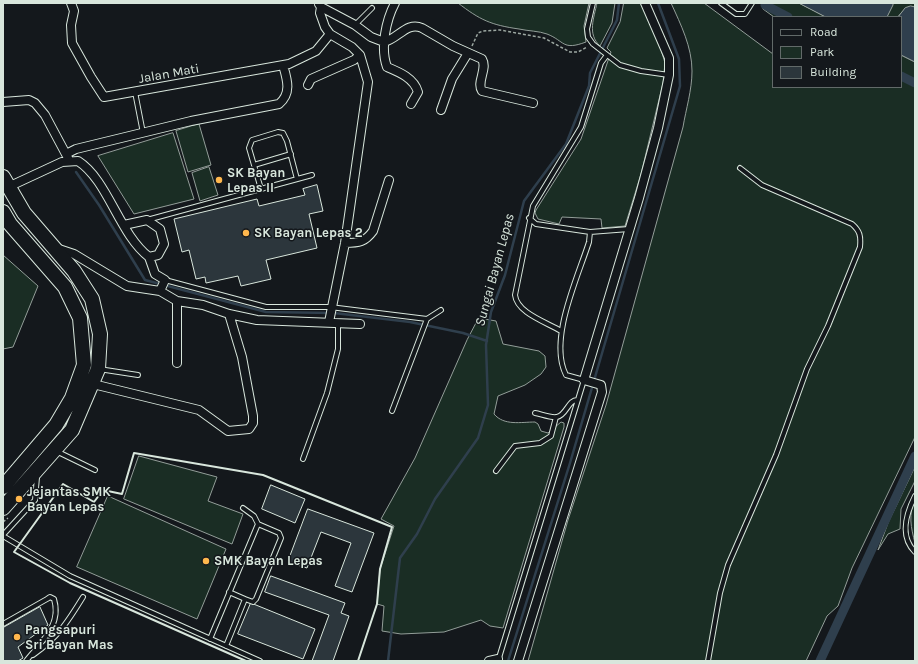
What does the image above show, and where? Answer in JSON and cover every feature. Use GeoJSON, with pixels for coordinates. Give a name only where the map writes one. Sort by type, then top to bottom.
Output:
{"type":"FeatureCollection","features":[{"type":"Feature","properties":{"kind":"highway"},"geometry":{"type":"LineString","coordinates":[[3,508],[72,430],[98,369],[100,334],[92,299],[74,272],[24,213],[5,185]]}},
{"type":"Feature","properties":{"kind":"highway"},"geometry":{"type":"LineString","coordinates":[[3,212],[10,224],[65,287],[80,318],[84,365],[72,398],[56,425],[3,487]]}},
{"type":"Feature","properties":{"kind":"street","name":"Jalan Mati"},"geometry":{"type":"LineString","coordinates":[[71,3],[74,11],[71,25],[72,43],[102,95],[108,97],[283,65],[316,52],[330,34]]}},
{"type":"Feature","properties":{"kind":"street"},"geometry":{"type":"LineString","coordinates":[[395,3],[392,9],[384,42],[384,59],[386,66],[402,73],[416,85],[418,92],[411,104]]}},
{"type":"Feature","properties":{"kind":"street"},"geometry":{"type":"LineString","coordinates":[[518,661],[602,392],[602,388],[598,384],[586,380],[658,128],[669,75],[669,58],[645,3]]}},
{"type":"Feature","properties":{"kind":"street"},"geometry":{"type":"LineString","coordinates":[[329,320],[330,308],[345,243],[368,82],[360,55],[352,46],[330,34],[322,20],[320,5],[355,25],[371,37],[384,42],[388,41],[402,30],[417,26],[482,59],[484,62],[484,72],[480,89],[482,91],[534,103]]}},
{"type":"Feature","properties":{"kind":"street"},"geometry":{"type":"LineString","coordinates":[[441,110],[452,79],[468,53]]}},
{"type":"Feature","properties":{"kind":"street"},"geometry":{"type":"LineString","coordinates":[[308,85],[311,79],[354,60],[360,55]]}},
{"type":"Feature","properties":{"kind":"street"},"geometry":{"type":"LineString","coordinates":[[5,185],[68,158],[76,149],[191,121],[279,104],[284,99],[288,90],[283,65]]}},
{"type":"Feature","properties":{"kind":"street"},"geometry":{"type":"LineString","coordinates":[[3,102],[33,101],[44,114],[55,137],[68,158],[78,161],[89,170],[138,247],[149,257],[155,274],[162,285],[177,301],[203,305],[229,314],[257,320],[329,320],[338,323],[360,324]]}},
{"type":"Feature","properties":{"kind":"street"},"geometry":{"type":"LineString","coordinates":[[345,243],[359,243],[369,237],[373,231],[389,180]]}},
{"type":"Feature","properties":{"kind":"street"},"geometry":{"type":"LineString","coordinates":[[124,225],[147,220],[160,229],[164,244],[158,255],[149,257]]}},
{"type":"Feature","properties":{"kind":"street"},"geometry":{"type":"LineString","coordinates":[[54,247],[74,254],[127,286],[162,285]]}},
{"type":"Feature","properties":{"kind":"street"},"geometry":{"type":"LineString","coordinates":[[177,301],[177,363]]}},
{"type":"Feature","properties":{"kind":"street"},"geometry":{"type":"LineString","coordinates":[[92,384],[199,410],[228,431],[249,429],[253,423],[253,416],[242,357],[229,314]]}},
{"type":"Feature","properties":{"kind":"street"},"geometry":{"type":"LineString","coordinates":[[489,661],[498,660]]}},
{"type":"Feature","properties":{"kind":"lane"},"geometry":{"type":"LineString","coordinates":[[593,3],[587,29],[588,37],[594,45],[620,65],[641,71],[669,75]]}},
{"type":"Feature","properties":{"kind":"lane"},"geometry":{"type":"LineString","coordinates":[[721,3],[736,14],[744,14],[752,3]]}},
{"type":"Feature","properties":{"kind":"lane"},"geometry":{"type":"LineString","coordinates":[[355,25],[372,8]]}},
{"type":"Feature","properties":{"kind":"lane"},"geometry":{"type":"LineString","coordinates":[[561,331],[522,308],[516,303],[515,295],[533,206],[581,127],[605,53]]}},
{"type":"Feature","properties":{"kind":"lane"},"geometry":{"type":"LineString","coordinates":[[135,92],[144,133]]}},
{"type":"Feature","properties":{"kind":"lane"},"geometry":{"type":"LineString","coordinates":[[261,189],[249,148],[252,140],[278,132],[282,133],[287,141],[297,179]]}},
{"type":"Feature","properties":{"kind":"lane"},"geometry":{"type":"LineString","coordinates":[[254,164],[290,154]]}},
{"type":"Feature","properties":{"kind":"lane"},"geometry":{"type":"LineString","coordinates":[[708,661],[720,593],[728,565],[776,455],[794,400],[828,326],[860,247],[859,230],[852,224],[762,185],[740,168]]}},
{"type":"Feature","properties":{"kind":"lane"},"geometry":{"type":"LineString","coordinates":[[147,220],[312,175]]}},
{"type":"Feature","properties":{"kind":"lane"},"geometry":{"type":"LineString","coordinates":[[530,218],[536,224],[590,232],[630,229]]}},
{"type":"Feature","properties":{"kind":"lane"},"geometry":{"type":"LineString","coordinates":[[498,660],[578,400],[586,380],[566,375],[562,367],[560,357],[561,331],[589,242],[590,232]]}},
{"type":"Feature","properties":{"kind":"lane"},"geometry":{"type":"LineString","coordinates":[[162,285],[266,306],[330,308],[426,319],[442,310]]}},
{"type":"Feature","properties":{"kind":"lane"},"geometry":{"type":"LineString","coordinates":[[392,411],[426,319]]}},
{"type":"Feature","properties":{"kind":"lane"},"geometry":{"type":"LineString","coordinates":[[303,459],[327,393],[338,349],[338,323]]}},
{"type":"Feature","properties":{"kind":"lane"},"geometry":{"type":"LineString","coordinates":[[98,369],[138,375]]}},
{"type":"Feature","properties":{"kind":"lane"},"geometry":{"type":"LineString","coordinates":[[534,413],[556,417],[562,415],[572,401],[578,400]]}},
{"type":"Feature","properties":{"kind":"lane"},"geometry":{"type":"LineString","coordinates":[[496,471],[515,446],[540,443],[551,436],[556,417]]}},
{"type":"Feature","properties":{"kind":"lane"},"geometry":{"type":"LineString","coordinates":[[54,450],[95,470]]}},
{"type":"Feature","properties":{"kind":"lane"},"geometry":{"type":"LineString","coordinates":[[37,470],[35,500],[3,535],[70,576],[260,661]]}},
{"type":"Feature","properties":{"kind":"lane"},"geometry":{"type":"LineString","coordinates":[[915,496],[908,510],[905,523],[906,538],[915,552]]}},
{"type":"Feature","properties":{"kind":"lane"},"geometry":{"type":"LineString","coordinates":[[229,592],[253,602],[256,599],[281,538],[279,532],[258,524],[254,516],[243,508]]}},
{"type":"Feature","properties":{"kind":"lane"},"geometry":{"type":"LineString","coordinates":[[210,639],[258,524]]}},
{"type":"Feature","properties":{"kind":"lane"},"geometry":{"type":"LineString","coordinates":[[3,624],[50,597],[54,599],[56,619],[49,633],[26,661]]}},
{"type":"Feature","properties":{"kind":"lane"},"geometry":{"type":"LineString","coordinates":[[26,661],[52,641],[63,628],[82,597]]}},
{"type":"Feature","properties":{"kind":"lane"},"geometry":{"type":"LineString","coordinates":[[226,646],[245,599]]}},
{"type":"Feature","properties":{"kind":"path"},"geometry":{"type":"LineString","coordinates":[[468,53],[478,33],[490,30],[509,31],[544,38],[570,52],[578,52],[594,45]]}},
{"type":"Feature","properties":{"kind":"green space"},"geometry":{"type":"Polygon","coordinates":[[[458,3],[589,3],[584,26],[586,42],[572,46],[564,44],[544,33],[509,27],[486,21],[458,3]]]}},
{"type":"Feature","properties":{"kind":"green space"},"geometry":{"type":"Polygon","coordinates":[[[597,3],[615,3],[612,23],[600,46],[594,36],[592,26],[597,3]]]}},
{"type":"Feature","properties":{"kind":"green space"},"geometry":{"type":"Polygon","coordinates":[[[624,3],[641,3],[660,46],[665,63],[663,83],[641,174],[625,226],[602,228],[601,219],[562,217],[559,224],[538,219],[535,213],[536,210],[581,139],[611,52],[607,48],[620,22],[624,3]]]}},
{"type":"Feature","properties":{"kind":"green space"},"geometry":{"type":"Polygon","coordinates":[[[671,3],[704,3],[772,53],[772,88],[902,88],[902,56],[915,62],[915,437],[852,568],[838,606],[827,616],[806,661],[528,661],[568,520],[606,405],[683,127],[691,85],[692,62],[685,36],[671,3]]]}},
{"type":"Feature","properties":{"kind":"green space"},"geometry":{"type":"Polygon","coordinates":[[[767,3],[799,3],[824,16],[773,16],[763,9],[767,3]]]}},
{"type":"Feature","properties":{"kind":"green space"},"geometry":{"type":"Polygon","coordinates":[[[893,3],[915,3],[915,7],[905,9],[899,16],[887,16],[893,3]]]}},
{"type":"Feature","properties":{"kind":"green space"},"geometry":{"type":"Polygon","coordinates":[[[199,124],[211,165],[188,172],[176,131],[199,124]]]}},
{"type":"Feature","properties":{"kind":"green space"},"geometry":{"type":"Polygon","coordinates":[[[173,133],[194,199],[134,214],[98,156],[173,133]]]}},
{"type":"Feature","properties":{"kind":"green space"},"geometry":{"type":"Polygon","coordinates":[[[209,167],[218,195],[200,201],[192,173],[209,167]]]}},
{"type":"Feature","properties":{"kind":"green space"},"geometry":{"type":"Polygon","coordinates":[[[3,255],[38,286],[13,347],[3,349],[3,255]]]}},
{"type":"Feature","properties":{"kind":"green space"},"geometry":{"type":"Polygon","coordinates":[[[479,318],[496,321],[503,344],[539,351],[545,356],[546,367],[541,374],[525,385],[498,396],[494,414],[498,418],[508,422],[535,422],[538,424],[541,431],[548,433],[561,422],[564,423],[503,628],[490,626],[481,620],[444,632],[401,634],[382,631],[384,606],[377,604],[380,569],[394,526],[381,519],[415,458],[467,340],[479,318]]]}},
{"type":"Feature","properties":{"kind":"green space"},"geometry":{"type":"Polygon","coordinates":[[[139,456],[217,477],[208,501],[243,514],[232,544],[124,499],[139,456]]]}},
{"type":"Feature","properties":{"kind":"green space"},"geometry":{"type":"Polygon","coordinates":[[[915,467],[915,481],[901,509],[900,529],[888,534],[878,550],[888,523],[915,467]]]}},
{"type":"Feature","properties":{"kind":"green space"},"geometry":{"type":"Polygon","coordinates":[[[108,496],[226,549],[197,619],[77,567],[108,496]]]}},
{"type":"Feature","properties":{"kind":"green space"},"geometry":{"type":"Polygon","coordinates":[[[915,499],[915,543],[911,526],[911,510],[915,499]]]}},
{"type":"Feature","properties":{"kind":"water"},"geometry":{"type":"Polygon","coordinates":[[[799,3],[893,3],[888,16],[824,16],[799,3]]]}},
{"type":"Feature","properties":{"kind":"water"},"geometry":{"type":"Polygon","coordinates":[[[911,6],[915,7],[915,62],[902,56],[902,16],[899,16],[905,8],[911,6]]]}},
{"type":"Feature","properties":{"kind":"building","name":"SK Bayan Lepas 2"},"geometry":{"type":"Polygon","coordinates":[[[317,185],[323,211],[309,214],[317,248],[266,260],[271,279],[241,286],[238,276],[206,283],[205,277],[196,279],[189,250],[182,252],[174,219],[257,199],[259,206],[305,195],[303,189],[317,185]]]}},
{"type":"Feature","properties":{"kind":"building"},"geometry":{"type":"Polygon","coordinates":[[[271,485],[305,499],[295,523],[262,509],[271,485]]]}},
{"type":"Feature","properties":{"kind":"building"},"geometry":{"type":"Polygon","coordinates":[[[308,509],[374,533],[352,592],[335,586],[351,543],[321,532],[307,568],[288,562],[308,509]]]}},
{"type":"Feature","properties":{"kind":"building"},"geometry":{"type":"Polygon","coordinates":[[[271,576],[345,603],[341,613],[349,616],[333,661],[312,661],[329,615],[265,592],[271,576]]]}},
{"type":"Feature","properties":{"kind":"building"},"geometry":{"type":"Polygon","coordinates":[[[251,603],[315,629],[303,659],[238,634],[251,603]]]}},
{"type":"Feature","properties":{"kind":"building","name":"Pangsapuri Sri Bayan Mas"},"geometry":{"type":"Polygon","coordinates":[[[40,607],[48,625],[18,647],[23,658],[18,661],[3,661],[3,628],[40,607]]]}},
{"type":"Feature","properties":{"kind":"waterway","name":"Sungai Bayan Lepas"},"geometry":{"type":"LineString","coordinates":[[388,661],[400,558],[417,534],[435,499],[478,438],[488,405],[486,345],[491,312],[505,275],[524,201],[566,144],[589,86],[590,73],[617,20],[619,3]]}},
{"type":"Feature","properties":{"kind":"waterway"},"geometry":{"type":"LineString","coordinates":[[508,661],[570,463],[680,86],[679,59],[658,3]]}},
{"type":"Feature","properties":{"kind":"waterway"},"geometry":{"type":"LineString","coordinates":[[765,5],[786,16]]}},
{"type":"Feature","properties":{"kind":"waterway"},"geometry":{"type":"LineString","coordinates":[[902,76],[915,83]]}},
{"type":"Feature","properties":{"kind":"waterway"},"geometry":{"type":"LineString","coordinates":[[76,172],[99,205],[145,280],[266,312],[334,313],[410,322],[463,333],[487,341]]}},
{"type":"Feature","properties":{"kind":"waterway"},"geometry":{"type":"LineString","coordinates":[[820,661],[915,456]]}},
{"type":"Feature","properties":{"kind":"wall"},"geometry":{"type":"LineString","coordinates":[[246,661],[70,583],[14,552],[63,484],[94,502],[103,490],[122,494],[134,453],[263,475],[392,527],[380,569],[377,604],[358,661]]}},
{"type":"Feature","properties":{"kind":"place","name":"SK Bayan Lepas II"},"geometry":{"type":"Point","coordinates":[219,180]}},
{"type":"Feature","properties":{"kind":"place","name":"SK Bayan Lepas 2"},"geometry":{"type":"Point","coordinates":[246,233]}},
{"type":"Feature","properties":{"kind":"place","name":"Jejantas SMK Bayan Lepas"},"geometry":{"type":"Point","coordinates":[19,499]}},
{"type":"Feature","properties":{"kind":"place","name":"SMK Bayan Lepas"},"geometry":{"type":"Point","coordinates":[206,561]}},
{"type":"Feature","properties":{"kind":"place","name":"Pangsapuri Sri Bayan Mas"},"geometry":{"type":"Point","coordinates":[17,637]}}]}
